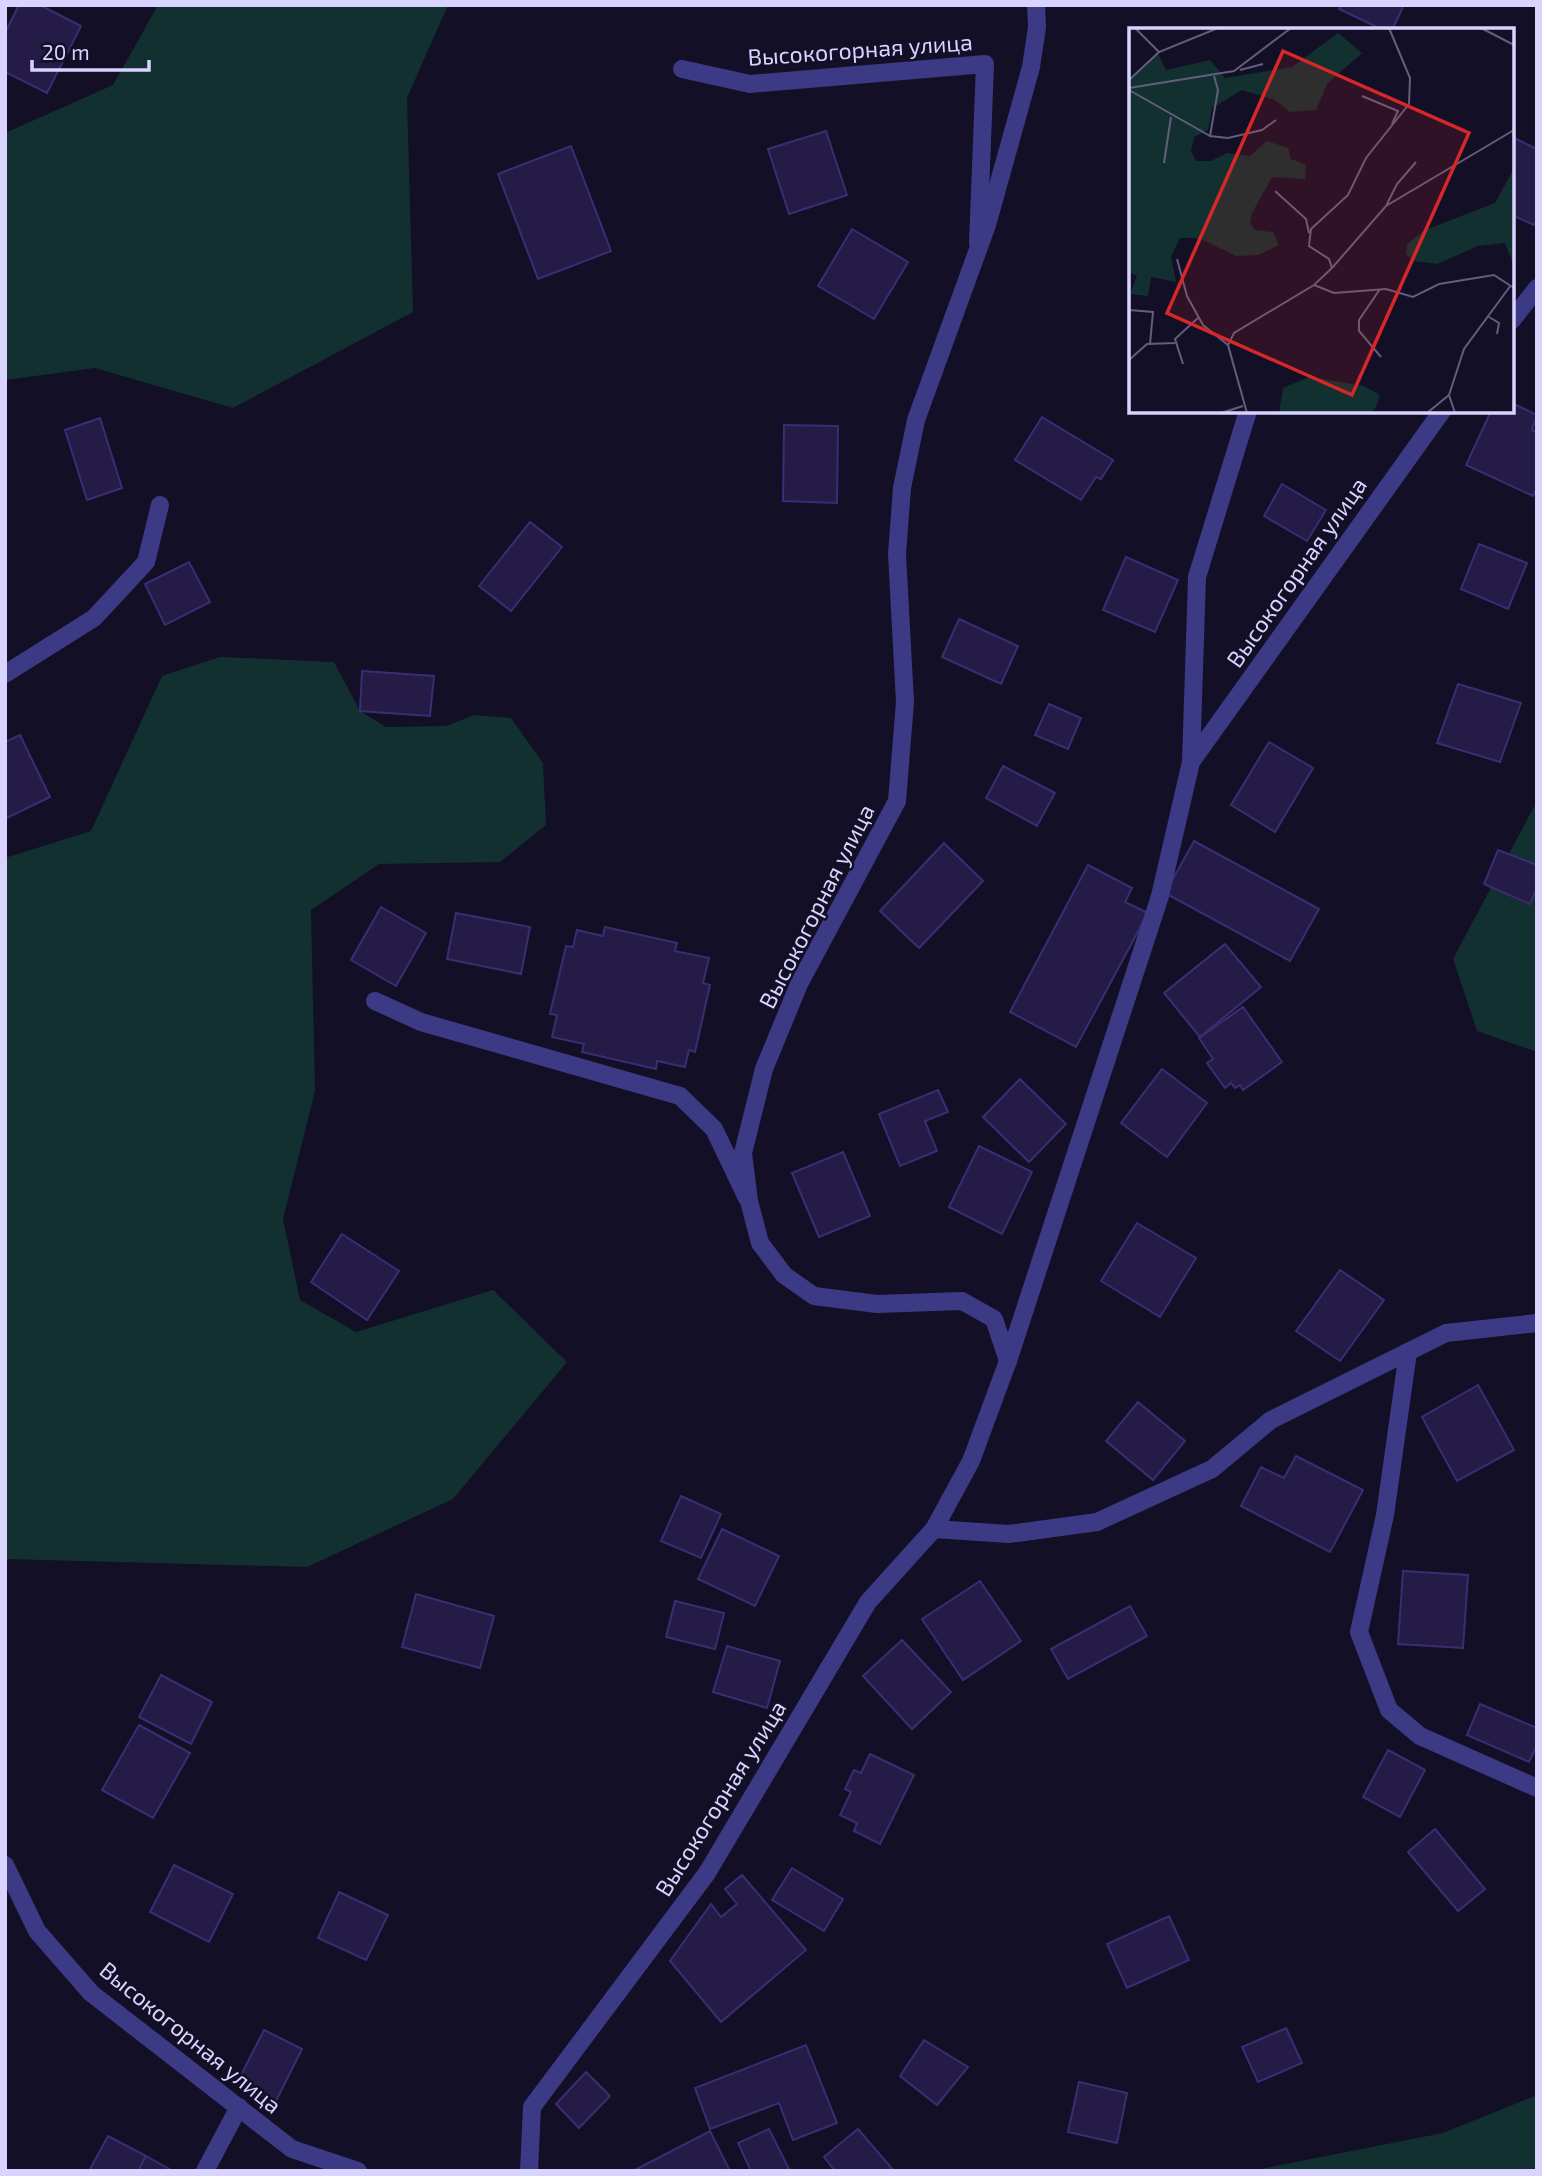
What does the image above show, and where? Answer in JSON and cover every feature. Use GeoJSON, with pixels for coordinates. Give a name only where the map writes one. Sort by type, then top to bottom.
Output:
{"type":"FeatureCollection","features":[{"type":"Feature","properties":{"kind":"street","name":"Высокогорная улица"},"geometry":{"type":"LineString","coordinates":[[1008,1361],[994,1319],[962,1301],[877,1304],[814,1296],[784,1275],[760,1243],[749,1201],[743,1153],[764,1069],[799,984],[897,801],[905,702],[897,554],[902,488],[916,420],[978,250],[1031,66],[1037,27],[1036,5]]}},
{"type":"Feature","properties":{"kind":"street","name":"Высокогорная улица"},"geometry":{"type":"LineString","coordinates":[[682,69],[750,84],[985,64],[978,250]]}},
{"type":"Feature","properties":{"kind":"street"},"geometry":{"type":"LineString","coordinates":[[1514,317],[1537,288]]}},
{"type":"Feature","properties":{"kind":"street","name":"Высокогорная улица"},"geometry":{"type":"LineString","coordinates":[[528,2171],[532,2107],[707,1873],[868,1602],[934,1530],[971,1461],[1008,1361],[1160,896],[1191,762],[1197,577],[1247,413]]}},
{"type":"Feature","properties":{"kind":"street","name":"Высокогорная улица"},"geometry":{"type":"LineString","coordinates":[[1191,762],[1442,413]]}},
{"type":"Feature","properties":{"kind":"street"},"geometry":{"type":"LineString","coordinates":[[5,674],[94,618],[146,562],[160,505]]}},
{"type":"Feature","properties":{"kind":"street"},"geometry":{"type":"LineString","coordinates":[[375,1001],[421,1022],[680,1096],[714,1129],[749,1201]]}},
{"type":"Feature","properties":{"kind":"street"},"geometry":{"type":"LineString","coordinates":[[934,1530],[1009,1534],[1097,1522],[1212,1469],[1272,1420],[1446,1333],[1537,1323]]}},
{"type":"Feature","properties":{"kind":"street"},"geometry":{"type":"LineString","coordinates":[[1408,1352],[1385,1515],[1359,1632],[1389,1710],[1420,1736],[1537,1787]]}},
{"type":"Feature","properties":{"kind":"street","name":"Высокогорная улица"},"geometry":{"type":"LineString","coordinates":[[5,1865],[37,1931],[91,1993],[292,2149],[358,2171]]}},
{"type":"Feature","properties":{"kind":"street"},"geometry":{"type":"LineString","coordinates":[[205,2171],[239,2108]]}},
{"type":"Feature","properties":{"kind":"green space"},"geometry":{"type":"Polygon","coordinates":[[[158,5],[448,5],[407,98],[413,312],[233,408],[95,368],[5,380],[5,133],[113,85],[158,5]]]}},
{"type":"Feature","properties":{"kind":"green space"},"geometry":{"type":"Polygon","coordinates":[[[220,657],[334,662],[360,711],[386,727],[446,726],[474,715],[511,718],[543,763],[546,825],[500,862],[379,864],[311,910],[315,1091],[283,1219],[300,1300],[356,1332],[493,1290],[567,1362],[453,1499],[307,1567],[5,1559],[5,858],[91,831],[162,676],[220,657]]]}},
{"type":"Feature","properties":{"kind":"green space"},"geometry":{"type":"Polygon","coordinates":[[[1537,801],[1537,1052],[1477,1031],[1453,959],[1537,801]]]}},
{"type":"Feature","properties":{"kind":"green space"},"geometry":{"type":"Polygon","coordinates":[[[1537,2095],[1537,2171],[1250,2171],[1443,2133],[1537,2095]]]}},
{"type":"Feature","properties":{"kind":"building"},"geometry":{"type":"Polygon","coordinates":[[[19,5],[40,5],[81,26],[47,93],[5,72],[5,33],[19,5]]]}},
{"type":"Feature","properties":{"kind":"building"},"geometry":{"type":"Polygon","coordinates":[[[1341,5],[1404,5],[1393,28],[1379,28],[1339,9],[1341,5]]]}},
{"type":"Feature","properties":{"kind":"building"},"geometry":{"type":"Polygon","coordinates":[[[826,131],[847,195],[789,214],[768,149],[826,131]]]}},
{"type":"Feature","properties":{"kind":"building"},"geometry":{"type":"Polygon","coordinates":[[[1514,138],[1537,149],[1537,219],[1534,225],[1514,216],[1514,138]]]}},
{"type":"Feature","properties":{"kind":"building"},"geometry":{"type":"Polygon","coordinates":[[[571,146],[611,251],[538,279],[498,174],[571,146]]]}},
{"type":"Feature","properties":{"kind":"building"},"geometry":{"type":"Polygon","coordinates":[[[852,229],[908,262],[874,319],[818,286],[852,229]]]}},
{"type":"Feature","properties":{"kind":"building"},"geometry":{"type":"Polygon","coordinates":[[[1514,404],[1537,415],[1532,430],[1537,432],[1537,488],[1533,496],[1466,465],[1490,413],[1514,413],[1514,404]]]}},
{"type":"Feature","properties":{"kind":"building"},"geometry":{"type":"Polygon","coordinates":[[[1042,417],[1113,460],[1101,479],[1096,477],[1081,500],[1015,460],[1042,417]]]}},
{"type":"Feature","properties":{"kind":"building"},"geometry":{"type":"Polygon","coordinates":[[[100,418],[122,488],[87,500],[65,430],[100,418]]]}},
{"type":"Feature","properties":{"kind":"building"},"geometry":{"type":"Polygon","coordinates":[[[784,425],[838,426],[837,503],[783,501],[784,425]]]}},
{"type":"Feature","properties":{"kind":"building"},"geometry":{"type":"Polygon","coordinates":[[[1282,484],[1326,510],[1307,541],[1264,516],[1282,484]]]}},
{"type":"Feature","properties":{"kind":"building"},"geometry":{"type":"Polygon","coordinates":[[[530,522],[562,547],[511,611],[479,586],[530,522]]]}},
{"type":"Feature","properties":{"kind":"building"},"geometry":{"type":"Polygon","coordinates":[[[1479,544],[1527,563],[1508,609],[1461,589],[1479,544]]]}},
{"type":"Feature","properties":{"kind":"building"},"geometry":{"type":"Polygon","coordinates":[[[1126,557],[1178,580],[1155,632],[1103,610],[1126,557]]]}},
{"type":"Feature","properties":{"kind":"building"},"geometry":{"type":"Polygon","coordinates":[[[189,562],[210,602],[165,625],[145,584],[189,562]]]}},
{"type":"Feature","properties":{"kind":"building"},"geometry":{"type":"Polygon","coordinates":[[[959,619],[1018,646],[1001,684],[942,657],[959,619]]]}},
{"type":"Feature","properties":{"kind":"building"},"geometry":{"type":"Polygon","coordinates":[[[362,671],[434,676],[430,716],[360,711],[362,671]]]}},
{"type":"Feature","properties":{"kind":"building"},"geometry":{"type":"Polygon","coordinates":[[[1458,684],[1521,703],[1500,762],[1437,743],[1458,684]]]}},
{"type":"Feature","properties":{"kind":"building"},"geometry":{"type":"Polygon","coordinates":[[[1049,704],[1081,718],[1068,749],[1035,735],[1049,704]]]}},
{"type":"Feature","properties":{"kind":"building"},"geometry":{"type":"Polygon","coordinates":[[[20,735],[50,797],[5,819],[5,742],[20,735]]]}},
{"type":"Feature","properties":{"kind":"building"},"geometry":{"type":"Polygon","coordinates":[[[1269,742],[1313,768],[1275,832],[1231,805],[1269,742]]]}},
{"type":"Feature","properties":{"kind":"building"},"geometry":{"type":"Polygon","coordinates":[[[1003,766],[1055,793],[1037,826],[986,798],[1003,766]]]}},
{"type":"Feature","properties":{"kind":"building"},"geometry":{"type":"Polygon","coordinates":[[[1194,841],[1319,909],[1290,961],[1165,893],[1194,841]]]}},
{"type":"Feature","properties":{"kind":"building"},"geometry":{"type":"Polygon","coordinates":[[[944,843],[983,881],[919,948],[880,911],[944,843]]]}},
{"type":"Feature","properties":{"kind":"building"},"geometry":{"type":"Polygon","coordinates":[[[1498,850],[1537,865],[1537,888],[1530,904],[1484,884],[1498,850]]]}},
{"type":"Feature","properties":{"kind":"building"},"geometry":{"type":"Polygon","coordinates":[[[1088,865],[1132,888],[1125,902],[1148,913],[1076,1047],[1010,1012],[1088,865]]]}},
{"type":"Feature","properties":{"kind":"building"},"geometry":{"type":"Polygon","coordinates":[[[381,907],[426,933],[396,986],[351,960],[381,907]]]}},
{"type":"Feature","properties":{"kind":"building"},"geometry":{"type":"Polygon","coordinates":[[[456,913],[530,927],[521,974],[447,959],[456,913]]]}},
{"type":"Feature","properties":{"kind":"building"},"geometry":{"type":"Polygon","coordinates":[[[605,927],[677,943],[675,951],[709,958],[703,983],[710,985],[695,1052],[689,1050],[685,1067],[657,1061],[656,1069],[582,1052],[584,1044],[552,1037],[557,1015],[550,1014],[566,946],[573,947],[577,930],[603,936],[605,927]]]}},
{"type":"Feature","properties":{"kind":"building"},"geometry":{"type":"Polygon","coordinates":[[[1225,944],[1261,987],[1200,1037],[1164,993],[1225,944]]]}},
{"type":"Feature","properties":{"kind":"building"},"geometry":{"type":"Polygon","coordinates":[[[1243,1007],[1282,1062],[1243,1090],[1240,1085],[1235,1088],[1231,1083],[1225,1088],[1207,1063],[1213,1059],[1199,1038],[1243,1007]]]}},
{"type":"Feature","properties":{"kind":"building"},"geometry":{"type":"Polygon","coordinates":[[[1162,1069],[1207,1103],[1167,1157],[1121,1123],[1162,1069]]]}},
{"type":"Feature","properties":{"kind":"building"},"geometry":{"type":"Polygon","coordinates":[[[1020,1079],[1066,1124],[1029,1162],[983,1117],[1020,1079]]]}},
{"type":"Feature","properties":{"kind":"building"},"geometry":{"type":"Polygon","coordinates":[[[938,1090],[948,1112],[925,1121],[937,1151],[900,1166],[879,1114],[938,1090]]]}},
{"type":"Feature","properties":{"kind":"building"},"geometry":{"type":"Polygon","coordinates":[[[979,1146],[1032,1172],[1002,1234],[949,1207],[979,1146]]]}},
{"type":"Feature","properties":{"kind":"building"},"geometry":{"type":"Polygon","coordinates":[[[843,1152],[870,1216],[819,1237],[792,1173],[843,1152]]]}},
{"type":"Feature","properties":{"kind":"building"},"geometry":{"type":"Polygon","coordinates":[[[1137,1223],[1196,1258],[1160,1317],[1101,1281],[1137,1223]]]}},
{"type":"Feature","properties":{"kind":"building"},"geometry":{"type":"Polygon","coordinates":[[[342,1234],[399,1271],[367,1320],[311,1282],[342,1234]]]}},
{"type":"Feature","properties":{"kind":"building"},"geometry":{"type":"Polygon","coordinates":[[[1340,1270],[1384,1300],[1340,1361],[1296,1331],[1340,1270]]]}},
{"type":"Feature","properties":{"kind":"building"},"geometry":{"type":"Polygon","coordinates":[[[1478,1385],[1514,1450],[1457,1481],[1422,1417],[1478,1385]]]}},
{"type":"Feature","properties":{"kind":"building"},"geometry":{"type":"Polygon","coordinates":[[[1138,1402],[1185,1441],[1153,1480],[1106,1441],[1138,1402]]]}},
{"type":"Feature","properties":{"kind":"building"},"geometry":{"type":"Polygon","coordinates":[[[1296,1456],[1363,1490],[1330,1552],[1241,1506],[1261,1467],[1284,1478],[1296,1456]]]}},
{"type":"Feature","properties":{"kind":"building"},"geometry":{"type":"Polygon","coordinates":[[[681,1496],[721,1514],[701,1558],[661,1541],[681,1496]]]}},
{"type":"Feature","properties":{"kind":"building"},"geometry":{"type":"Polygon","coordinates":[[[722,1529],[779,1556],[755,1606],[698,1579],[722,1529]]]}},
{"type":"Feature","properties":{"kind":"building"},"geometry":{"type":"Polygon","coordinates":[[[1403,1571],[1468,1575],[1463,1648],[1398,1644],[1403,1571]]]}},
{"type":"Feature","properties":{"kind":"building"},"geometry":{"type":"Polygon","coordinates":[[[980,1581],[1021,1641],[963,1680],[922,1619],[980,1581]]]}},
{"type":"Feature","properties":{"kind":"building"},"geometry":{"type":"Polygon","coordinates":[[[416,1594],[494,1616],[480,1668],[402,1647],[416,1594]]]}},
{"type":"Feature","properties":{"kind":"building"},"geometry":{"type":"Polygon","coordinates":[[[675,1601],[724,1613],[715,1649],[666,1637],[675,1601]]]}},
{"type":"Feature","properties":{"kind":"building"},"geometry":{"type":"Polygon","coordinates":[[[1130,1606],[1147,1636],[1068,1679],[1051,1649],[1130,1606]]]}},
{"type":"Feature","properties":{"kind":"building"},"geometry":{"type":"Polygon","coordinates":[[[902,1640],[951,1692],[912,1729],[863,1676],[902,1640]]]}},
{"type":"Feature","properties":{"kind":"building"},"geometry":{"type":"Polygon","coordinates":[[[727,1646],[780,1661],[767,1708],[713,1692],[727,1646]]]}},
{"type":"Feature","properties":{"kind":"building"},"geometry":{"type":"Polygon","coordinates":[[[161,1675],[212,1702],[191,1744],[139,1717],[161,1675]]]}},
{"type":"Feature","properties":{"kind":"building"},"geometry":{"type":"Polygon","coordinates":[[[1480,1704],[1537,1728],[1537,1745],[1529,1762],[1467,1735],[1480,1704]]]}},
{"type":"Feature","properties":{"kind":"building"},"geometry":{"type":"Polygon","coordinates":[[[139,1725],[190,1753],[153,1818],[102,1790],[139,1725]]]}},
{"type":"Feature","properties":{"kind":"building"},"geometry":{"type":"Polygon","coordinates":[[[1388,1750],[1425,1770],[1400,1817],[1363,1797],[1388,1750]]]}},
{"type":"Feature","properties":{"kind":"building"},"geometry":{"type":"Polygon","coordinates":[[[870,1754],[914,1775],[880,1844],[854,1831],[857,1823],[840,1815],[851,1792],[845,1789],[854,1770],[861,1773],[870,1754]]]}},
{"type":"Feature","properties":{"kind":"building"},"geometry":{"type":"Polygon","coordinates":[[[1435,1829],[1485,1889],[1458,1911],[1408,1852],[1435,1829]]]}},
{"type":"Feature","properties":{"kind":"building"},"geometry":{"type":"Polygon","coordinates":[[[174,1865],[233,1894],[209,1942],[150,1912],[174,1865]]]}},
{"type":"Feature","properties":{"kind":"building"},"geometry":{"type":"Polygon","coordinates":[[[792,1868],[843,1899],[824,1931],[772,1900],[792,1868]]]}},
{"type":"Feature","properties":{"kind":"building"},"geometry":{"type":"Polygon","coordinates":[[[742,1875],[806,1950],[721,2022],[670,1961],[711,1904],[721,1917],[737,1904],[725,1889],[742,1875]]]}},
{"type":"Feature","properties":{"kind":"building"},"geometry":{"type":"Polygon","coordinates":[[[339,1892],[388,1915],[366,1960],[318,1938],[339,1892]]]}},
{"type":"Feature","properties":{"kind":"building"},"geometry":{"type":"Polygon","coordinates":[[[1169,1916],[1189,1960],[1127,1988],[1107,1944],[1169,1916]]]}},
{"type":"Feature","properties":{"kind":"building"},"geometry":{"type":"Polygon","coordinates":[[[1286,2028],[1302,2063],[1258,2082],[1242,2047],[1286,2028]]]}},
{"type":"Feature","properties":{"kind":"building"},"geometry":{"type":"Polygon","coordinates":[[[264,2030],[302,2049],[275,2103],[237,2083],[264,2030]]]}},
{"type":"Feature","properties":{"kind":"building"},"geometry":{"type":"Polygon","coordinates":[[[924,2040],[968,2067],[937,2105],[900,2076],[924,2040]]]}},
{"type":"Feature","properties":{"kind":"building"},"geometry":{"type":"Polygon","coordinates":[[[806,2045],[837,2123],[793,2140],[779,2103],[710,2129],[695,2088],[806,2045]]]}},
{"type":"Feature","properties":{"kind":"building"},"geometry":{"type":"Polygon","coordinates":[[[586,2072],[610,2096],[579,2128],[556,2104],[586,2072]]]}},
{"type":"Feature","properties":{"kind":"building"},"geometry":{"type":"Polygon","coordinates":[[[1079,2082],[1127,2093],[1117,2143],[1068,2132],[1079,2082]]]}},
{"type":"Feature","properties":{"kind":"building"},"geometry":{"type":"Polygon","coordinates":[[[769,2129],[790,2171],[751,2171],[738,2143],[769,2129]]]}},
{"type":"Feature","properties":{"kind":"building"},"geometry":{"type":"Polygon","coordinates":[[[858,2129],[894,2171],[835,2171],[824,2157],[858,2129]]]}},
{"type":"Feature","properties":{"kind":"building"},"geometry":{"type":"Polygon","coordinates":[[[710,2131],[730,2171],[633,2171],[710,2131]]]}},
{"type":"Feature","properties":{"kind":"building"},"geometry":{"type":"Polygon","coordinates":[[[108,2136],[146,2156],[138,2171],[89,2171],[108,2136]]]}},
{"type":"Feature","properties":{"kind":"building"},"geometry":{"type":"Polygon","coordinates":[[[146,2156],[173,2171],[138,2171],[146,2156]]]}}]}
